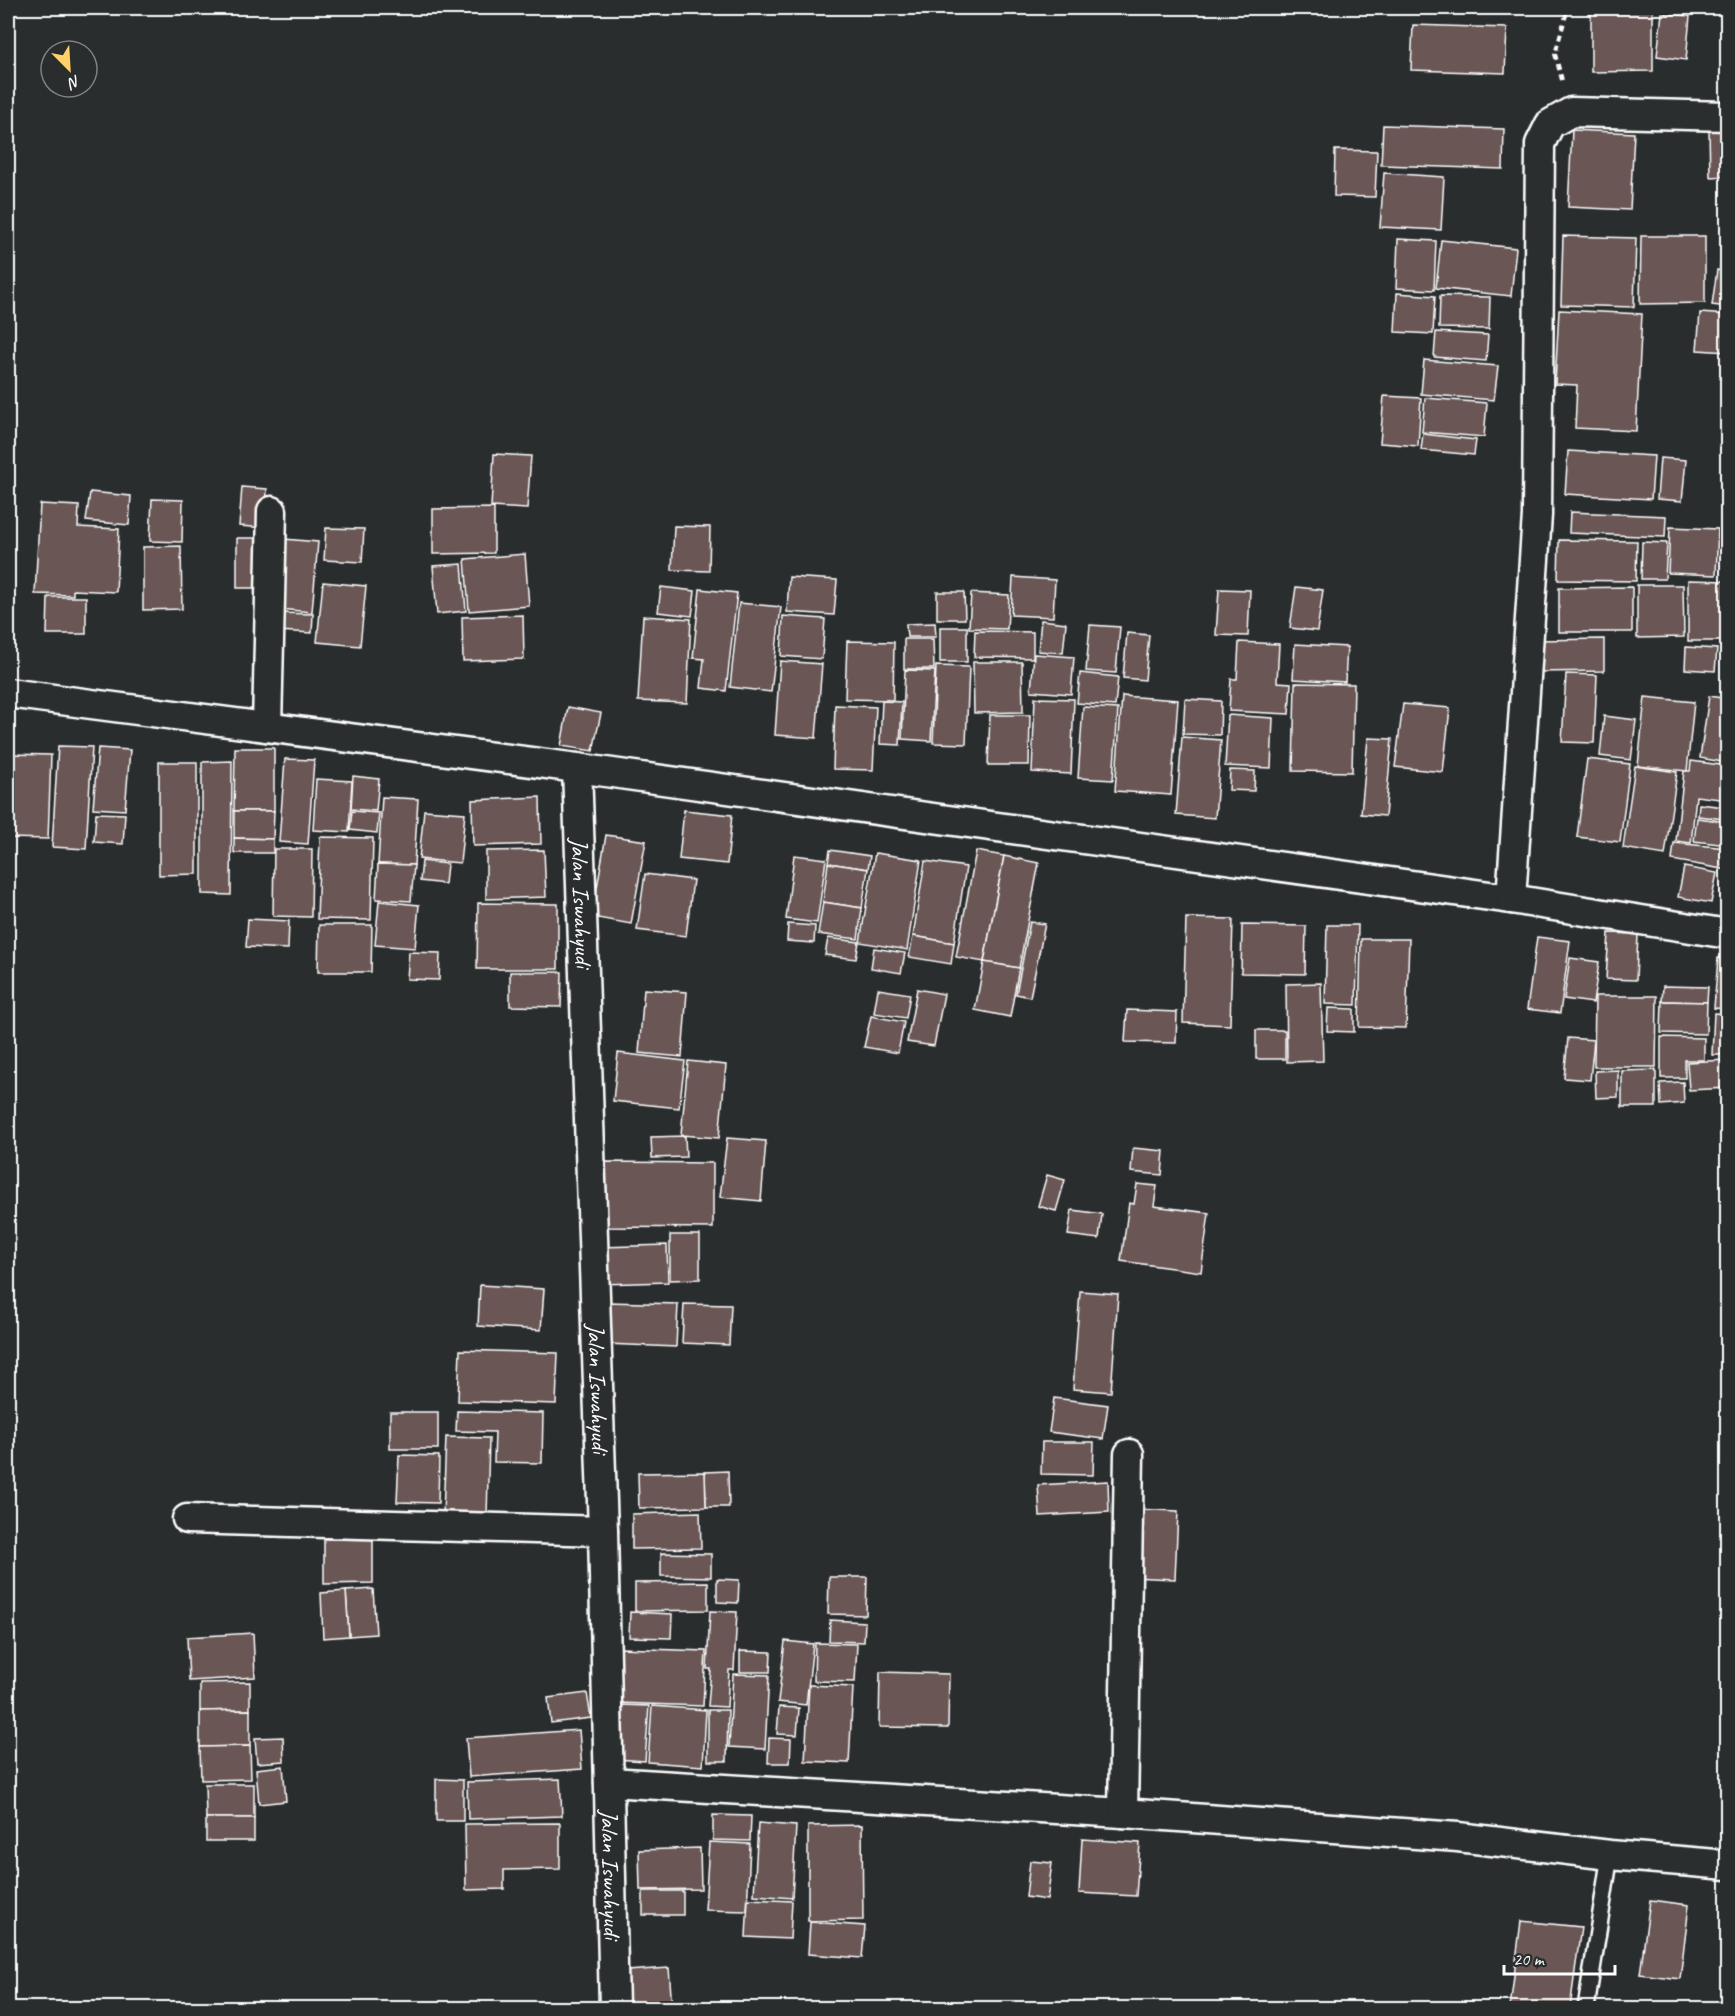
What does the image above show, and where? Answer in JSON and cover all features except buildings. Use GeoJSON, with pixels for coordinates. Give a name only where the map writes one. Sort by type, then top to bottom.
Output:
{"type":"FeatureCollection","features":[{"type":"Feature","properties":{"kind":"street"},"geometry":{"type":"LineString","coordinates":[[1511,899],[1537,514],[1540,144],[1550,124],[1571,112],[1728,116]]}},
{"type":"Feature","properties":{"kind":"street"},"geometry":{"type":"LineString","coordinates":[[267,727],[272,511]]}},
{"type":"Feature","properties":{"kind":"street"},"geometry":{"type":"LineString","coordinates":[[8,693],[577,768],[1511,899],[1728,934]]}},
{"type":"Feature","properties":{"kind":"street","name":"Jalan Iswahyudi"},"geometry":{"type":"LineString","coordinates":[[577,768],[603,1531],[614,2008]]}},
{"type":"Feature","properties":{"kind":"street"},"geometry":{"type":"LineString","coordinates":[[1123,1813],[1129,1454]]}},
{"type":"Feature","properties":{"kind":"street"},"geometry":{"type":"LineString","coordinates":[[187,1519],[603,1531]]}},
{"type":"Feature","properties":{"kind":"street"},"geometry":{"type":"LineString","coordinates":[[609,1782],[1123,1813],[1458,1837],[1610,1855],[1728,1865]]}},
{"type":"Feature","properties":{"kind":"lane"},"geometry":{"type":"LineString","coordinates":[[1586,2008],[1610,1855]]}},
{"type":"Feature","properties":{"kind":"path"},"geometry":{"type":"LineString","coordinates":[[1568,8],[1555,54],[1571,112]]}}]}
